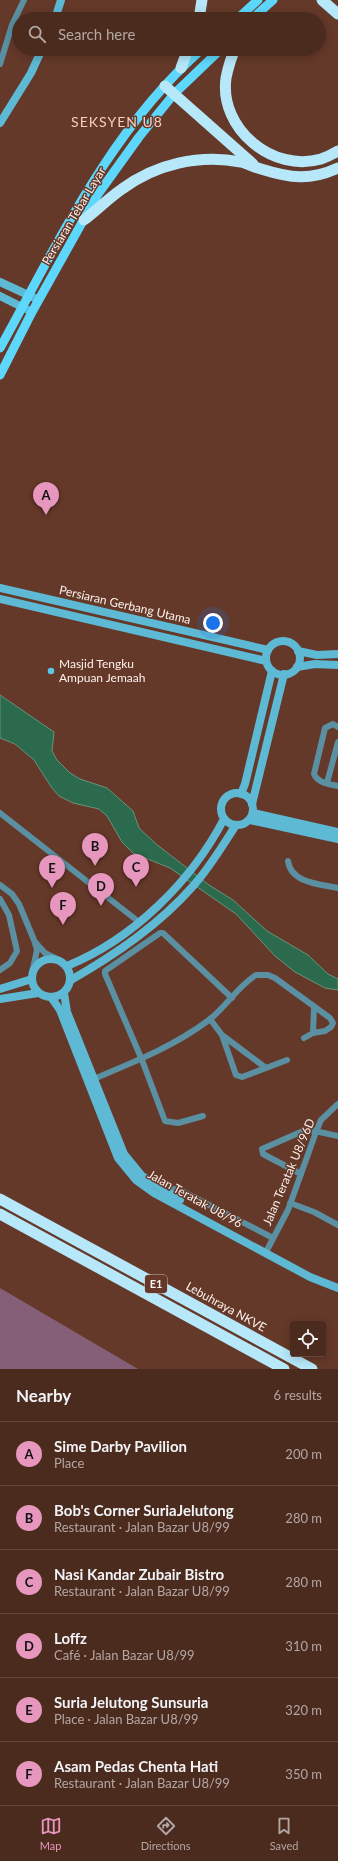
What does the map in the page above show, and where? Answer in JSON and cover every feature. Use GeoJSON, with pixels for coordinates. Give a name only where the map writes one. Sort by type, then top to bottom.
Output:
{"type":"FeatureCollection","features":[{"type":"Feature","properties":{"kind":"highway"},"geometry":{"type":"LineString","coordinates":[[200,12],[202,0]]}},
{"type":"Feature","properties":{"kind":"highway"},"geometry":{"type":"LineString","coordinates":[[322,0],[338,14]]}},
{"type":"Feature","properties":{"kind":"highway"},"geometry":{"type":"LineString","coordinates":[[181,68],[185,56]]}},
{"type":"Feature","properties":{"kind":"highway"},"geometry":{"type":"LineString","coordinates":[[233,56],[226,79],[226,94],[230,110],[238,127],[249,141],[266,152],[291,160],[321,159],[338,151]]}},
{"type":"Feature","properties":{"kind":"highway"},"geometry":{"type":"LineString","coordinates":[[165,86],[260,169]]}},
{"type":"Feature","properties":{"kind":"highway"},"geometry":{"type":"LineString","coordinates":[[84,220],[122,189],[145,175],[165,167],[184,162],[226,160],[242,163],[293,178],[319,175],[338,168]]}},
{"type":"Feature","properties":{"kind":"highway","name":"Lebuhraya NKVE"},"geometry":{"type":"LineString","coordinates":[[0,1199],[312,1369]]}},
{"type":"Feature","properties":{"kind":"highway","name":"E1"},"geometry":{"type":"LineString","coordinates":[[0,1214],[284,1369]]}},
{"type":"Feature","properties":{"kind":"main road"},"geometry":{"type":"LineString","coordinates":[[245,12],[258,0]]}},
{"type":"Feature","properties":{"kind":"main road"},"geometry":{"type":"LineString","coordinates":[[260,12],[273,0]]}},
{"type":"Feature","properties":{"kind":"main road","name":"Persiaran Tebar Layar"},"geometry":{"type":"LineString","coordinates":[[0,348],[82,197],[107,159],[165,86],[194,56]]}},
{"type":"Feature","properties":{"kind":"main road","name":"Persiaran Tebar Layar"},"geometry":{"type":"LineString","coordinates":[[0,375],[32,312],[98,194],[139,137],[174,94],[214,56]]}},
{"type":"Feature","properties":{"kind":"street"},"geometry":{"type":"LineString","coordinates":[[18,12],[24,0]]}},
{"type":"Feature","properties":{"kind":"street"},"geometry":{"type":"LineString","coordinates":[[57,12],[61,0]]}},
{"type":"Feature","properties":{"kind":"street"},"geometry":{"type":"LineString","coordinates":[[0,64],[12,25]]}},
{"type":"Feature","properties":{"kind":"street"},"geometry":{"type":"LineString","coordinates":[[0,123],[31,73],[39,56]]}},
{"type":"Feature","properties":{"kind":"street"},"geometry":{"type":"LineString","coordinates":[[0,282],[39,300]]}},
{"type":"Feature","properties":{"kind":"street"},"geometry":{"type":"LineString","coordinates":[[0,296],[32,312]]}},
{"type":"Feature","properties":{"kind":"street","name":"Persiaran Gerbang Utama"},"geometry":{"type":"LineString","coordinates":[[0,588],[268,650]]}},
{"type":"Feature","properties":{"kind":"street","name":"Persiaran Gerbang Utama"},"geometry":{"type":"LineString","coordinates":[[0,598],[266,661]]}},
{"type":"Feature","properties":{"kind":"street"},"geometry":{"type":"LineString","coordinates":[[241,794],[245,784],[272,671],[266,661],[268,650],[271,646],[280,641],[291,643],[298,651],[299,662],[297,666],[293,670],[284,674],[272,671]]}},
{"type":"Feature","properties":{"kind":"street"},"geometry":{"type":"LineString","coordinates":[[298,651],[317,655],[338,654]]}},
{"type":"Feature","properties":{"kind":"street"},"geometry":{"type":"LineString","coordinates":[[297,666],[315,664],[338,665]]}},
{"type":"Feature","properties":{"kind":"street"},"geometry":{"type":"LineString","coordinates":[[252,804],[246,796],[241,794],[230,795],[225,798],[221,809],[224,819],[236,825],[241,825],[251,816],[252,804],[284,674]]}},
{"type":"Feature","properties":{"kind":"street"},"geometry":{"type":"LineString","coordinates":[[338,727],[333,724],[325,728],[314,774],[316,779],[338,786]]}},
{"type":"Feature","properties":{"kind":"street"},"geometry":{"type":"LineString","coordinates":[[327,783],[338,742]]}},
{"type":"Feature","properties":{"kind":"street"},"geometry":{"type":"LineString","coordinates":[[0,813],[139,922]]}},
{"type":"Feature","properties":{"kind":"street"},"geometry":{"type":"LineString","coordinates":[[251,816],[338,832]]}},
{"type":"Feature","properties":{"kind":"street"},"geometry":{"type":"LineString","coordinates":[[251,816],[338,839]]}},
{"type":"Feature","properties":{"kind":"street"},"geometry":{"type":"LineString","coordinates":[[67,966],[82,960],[109,944],[139,922],[170,895],[200,860],[224,819]]}},
{"type":"Feature","properties":{"kind":"street"},"geometry":{"type":"LineString","coordinates":[[0,999],[38,993],[51,998],[64,993],[67,990],[71,980],[127,945],[162,918],[179,902],[208,867],[236,825]]}},
{"type":"Feature","properties":{"kind":"street"},"geometry":{"type":"LineString","coordinates":[[288,861],[292,873],[298,878],[338,888]]}},
{"type":"Feature","properties":{"kind":"street"},"geometry":{"type":"LineString","coordinates":[[0,885],[12,894],[34,940],[37,950],[32,984],[38,993]]}},
{"type":"Feature","properties":{"kind":"street"},"geometry":{"type":"LineString","coordinates":[[0,899],[7,909],[17,951],[10,963],[0,970]]}},
{"type":"Feature","properties":{"kind":"street"},"geometry":{"type":"LineString","coordinates":[[7,909],[18,904]]}},
{"type":"Feature","properties":{"kind":"street"},"geometry":{"type":"LineString","coordinates":[[203,1116],[178,1123],[165,1121],[142,1060],[105,971],[160,933],[163,933],[232,998]]}},
{"type":"Feature","properties":{"kind":"street"},"geometry":{"type":"LineString","coordinates":[[34,940],[40,948],[67,966],[71,980]]}},
{"type":"Feature","properties":{"kind":"street"},"geometry":{"type":"LineString","coordinates":[[0,989],[32,976],[35,967],[45,960],[57,959]]}},
{"type":"Feature","properties":{"kind":"street"},"geometry":{"type":"LineString","coordinates":[[90,1080],[142,1060],[174,1043],[210,1019],[252,978],[261,974],[275,978],[314,1008],[330,1018],[333,1023],[331,1027],[325,1031],[313,1033],[304,1038]]}},
{"type":"Feature","properties":{"kind":"street","name":"Jalan Teratak U8/96"},"geometry":{"type":"LineString","coordinates":[[64,993],[67,1012],[118,1158],[136,1180],[154,1193],[267,1250],[338,1283]]}},
{"type":"Feature","properties":{"kind":"street","name":"Jalan Teratak U8/96"},"geometry":{"type":"LineString","coordinates":[[51,998],[60,1010],[124,1154],[142,1176],[164,1192],[267,1250],[310,1277],[338,1288]]}},
{"type":"Feature","properties":{"kind":"street"},"geometry":{"type":"LineString","coordinates":[[313,1033],[314,1008]]}},
{"type":"Feature","properties":{"kind":"street"},"geometry":{"type":"LineString","coordinates":[[210,1019],[222,1035],[266,1068]]}},
{"type":"Feature","properties":{"kind":"street"},"geometry":{"type":"LineString","coordinates":[[222,1035],[234,1074],[236,1075],[242,1077],[287,1060]]}},
{"type":"Feature","properties":{"kind":"street","name":"Jalan Teratak U8/96D"},"geometry":{"type":"LineString","coordinates":[[267,1250],[290,1203],[321,1120],[338,1104]]}},
{"type":"Feature","properties":{"kind":"street"},"geometry":{"type":"LineString","coordinates":[[301,1174],[263,1154],[262,1148],[303,1131],[338,1136]]}},
{"type":"Feature","properties":{"kind":"street"},"geometry":{"type":"LineString","coordinates":[[164,1192],[174,1189],[180,1190],[273,1238]]}},
{"type":"Feature","properties":{"kind":"street"},"geometry":{"type":"LineString","coordinates":[[290,1203],[314,1212],[338,1225]]}},
{"type":"Feature","properties":{"kind":"shaded area"},"geometry":{"type":"Polygon","coordinates":[[[0,695],[54,732],[52,751],[57,760],[70,773],[80,779],[107,788],[133,811],[139,828],[156,844],[209,885],[233,900],[267,931],[308,955],[328,974],[338,979],[338,990],[325,988],[295,972],[275,956],[236,914],[170,868],[133,853],[122,842],[107,816],[99,809],[73,803],[59,796],[34,760],[15,744],[0,738],[0,695]]]}},
{"type":"Feature","properties":{"kind":"shaded area"},"geometry":{"type":"Polygon","coordinates":[[[0,1288],[138,1369],[0,1369],[0,1288]]]}},
{"type":"Feature","properties":{"kind":"place","name":"Sime Darby Pavilion"},"geometry":{"type":"Point","coordinates":[46,515]}},
{"type":"Feature","properties":{"kind":"place","name":"Masjid Tengku Ampuan Jemaah"},"geometry":{"type":"Point","coordinates":[51,671]}},
{"type":"Feature","properties":{"kind":"place","name":"Bob's Corner SuriaJelutong"},"geometry":{"type":"Point","coordinates":[95,866]}},
{"type":"Feature","properties":{"kind":"place","name":"Nasi Kandar Zubair Bistro"},"geometry":{"type":"Point","coordinates":[136,887]}},
{"type":"Feature","properties":{"kind":"place","name":"Suria Jelutong Sunsuria"},"geometry":{"type":"Point","coordinates":[52,888]}},
{"type":"Feature","properties":{"kind":"place","name":"Loffz"},"geometry":{"type":"Point","coordinates":[101,906]}},
{"type":"Feature","properties":{"kind":"place","name":"Asam Pedas Chenta Hati"},"geometry":{"type":"Point","coordinates":[63,925]}},
{"type":"Feature","properties":{"kind":"district","name":"SEKSYEN U8"},"geometry":{"type":"Point","coordinates":[117,122]}}]}
